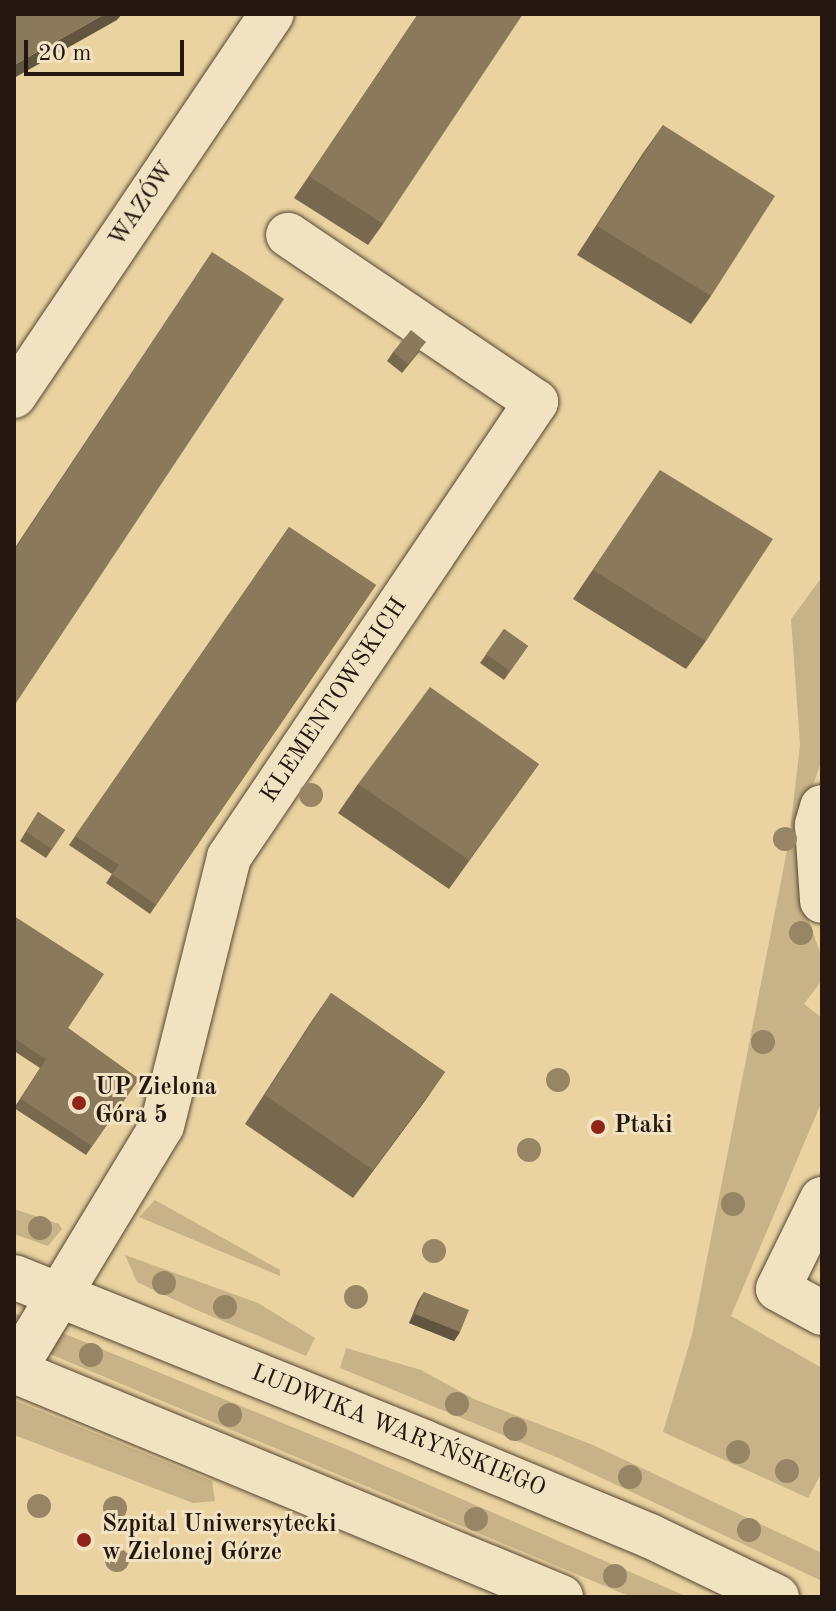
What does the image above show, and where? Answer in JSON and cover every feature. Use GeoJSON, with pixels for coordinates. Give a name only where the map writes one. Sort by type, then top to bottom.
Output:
{"type":"FeatureCollection","features":[{"type":"Feature","properties":{"kind":"street","name":"WAZÓW"},"geometry":{"type":"LineString","coordinates":[[14,396],[272,14]]}},
{"type":"Feature","properties":{"kind":"street","name":"KLEMENTOWSKICH"},"geometry":{"type":"LineString","coordinates":[[62,1294],[162,1126],[229,857],[536,402],[288,235]]}},
{"type":"Feature","properties":{"kind":"street"},"geometry":{"type":"LineString","coordinates":[[822,807],[817,837],[822,901]]}},
{"type":"Feature","properties":{"kind":"street"},"geometry":{"type":"LineString","coordinates":[[822,1199],[778,1289],[822,1313]]}},
{"type":"Feature","properties":{"kind":"street","name":"LUDWIKA WARYŃSKIEGO"},"geometry":{"type":"LineString","coordinates":[[14,1277],[650,1536],[777,1597]]}},
{"type":"Feature","properties":{"kind":"street"},"geometry":{"type":"LineString","coordinates":[[62,1294],[14,1370],[561,1597]]}},
{"type":"Feature","properties":{"kind":"shaded area"},"geometry":{"type":"Polygon","coordinates":[[[822,577],[822,759],[800,823],[801,899],[822,958],[822,980],[804,1004],[822,1018],[822,1101],[731,1316],[822,1368],[822,1472],[808,1498],[663,1432],[692,1335],[789,840],[800,745],[791,619],[822,577]]]}},
{"type":"Feature","properties":{"kind":"shaded area"},"geometry":{"type":"Polygon","coordinates":[[[155,1200],[280,1270],[280,1276],[139,1217],[155,1200]]]}},
{"type":"Feature","properties":{"kind":"shaded area"},"geometry":{"type":"Polygon","coordinates":[[[14,1209],[59,1224],[62,1229],[48,1246],[14,1234],[14,1209]]]}},
{"type":"Feature","properties":{"kind":"shaded area"},"geometry":{"type":"Polygon","coordinates":[[[125,1255],[258,1303],[315,1338],[306,1356],[192,1308],[137,1282],[125,1255]]]}},
{"type":"Feature","properties":{"kind":"shaded area"},"geometry":{"type":"Polygon","coordinates":[[[14,1313],[346,1449],[688,1597],[631,1597],[14,1339],[14,1313]]]}},
{"type":"Feature","properties":{"kind":"shaded area"},"geometry":{"type":"Polygon","coordinates":[[[346,1348],[421,1370],[474,1399],[593,1445],[822,1553],[822,1581],[561,1459],[340,1368],[346,1348]]]}},
{"type":"Feature","properties":{"kind":"shaded area"},"geometry":{"type":"Polygon","coordinates":[[[14,1400],[212,1481],[215,1501],[193,1503],[14,1435],[14,1400]]]}},
{"type":"Feature","properties":{"kind":"building"},"geometry":{"type":"Polygon","coordinates":[[[14,14],[105,14],[14,65],[14,14]]]}},
{"type":"Feature","properties":{"kind":"building"},"geometry":{"type":"Polygon","coordinates":[[[418,14],[523,14],[383,224],[309,176],[418,14]]]}},
{"type":"Feature","properties":{"kind":"building"},"geometry":{"type":"Polygon","coordinates":[[[663,125],[775,196],[711,296],[597,226],[663,125]]]}},
{"type":"Feature","properties":{"kind":"building"},"geometry":{"type":"Polygon","coordinates":[[[212,252],[284,299],[14,706],[14,551],[212,252]]]}},
{"type":"Feature","properties":{"kind":"building"},"geometry":{"type":"Polygon","coordinates":[[[411,330],[426,342],[408,364],[393,352],[411,330]]]}},
{"type":"Feature","properties":{"kind":"building"},"geometry":{"type":"Polygon","coordinates":[[[660,470],[773,539],[706,641],[593,570],[660,470]]]}},
{"type":"Feature","properties":{"kind":"building"},"geometry":{"type":"Polygon","coordinates":[[[289,527],[376,585],[156,905],[112,874],[119,865],[75,836],[289,527]]]}},
{"type":"Feature","properties":{"kind":"building"},"geometry":{"type":"Polygon","coordinates":[[[504,629],[528,646],[510,671],[486,654],[504,629]]]}},
{"type":"Feature","properties":{"kind":"building"},"geometry":{"type":"Polygon","coordinates":[[[430,687],[539,764],[469,860],[358,784],[430,687]]]}},
{"type":"Feature","properties":{"kind":"building"},"geometry":{"type":"Polygon","coordinates":[[[38,812],[65,830],[52,849],[26,832],[38,812]]]}},
{"type":"Feature","properties":{"kind":"building"},"geometry":{"type":"Polygon","coordinates":[[[14,916],[104,974],[68,1028],[139,1079],[92,1146],[21,1099],[46,1059],[14,1038],[14,916]]]}},
{"type":"Feature","properties":{"kind":"building"},"geometry":{"type":"Polygon","coordinates":[[[331,993],[445,1072],[373,1170],[265,1095],[331,993]]]}},
{"type":"Feature","properties":{"kind":"building"},"geometry":{"type":"Polygon","coordinates":[[[424,1292],[469,1310],[460,1332],[415,1314],[424,1292]]]}},
{"type":"Feature","properties":{"kind":"place","name":"UP Zielona Góra 5"},"geometry":{"type":"Point","coordinates":[79,1103]}},
{"type":"Feature","properties":{"kind":"place","name":"Ptaki"},"geometry":{"type":"Point","coordinates":[598,1127]}},
{"type":"Feature","properties":{"kind":"place","name":"Szpital Uniwersytecki w Zielonej Górze"},"geometry":{"type":"Point","coordinates":[84,1540]}}]}
